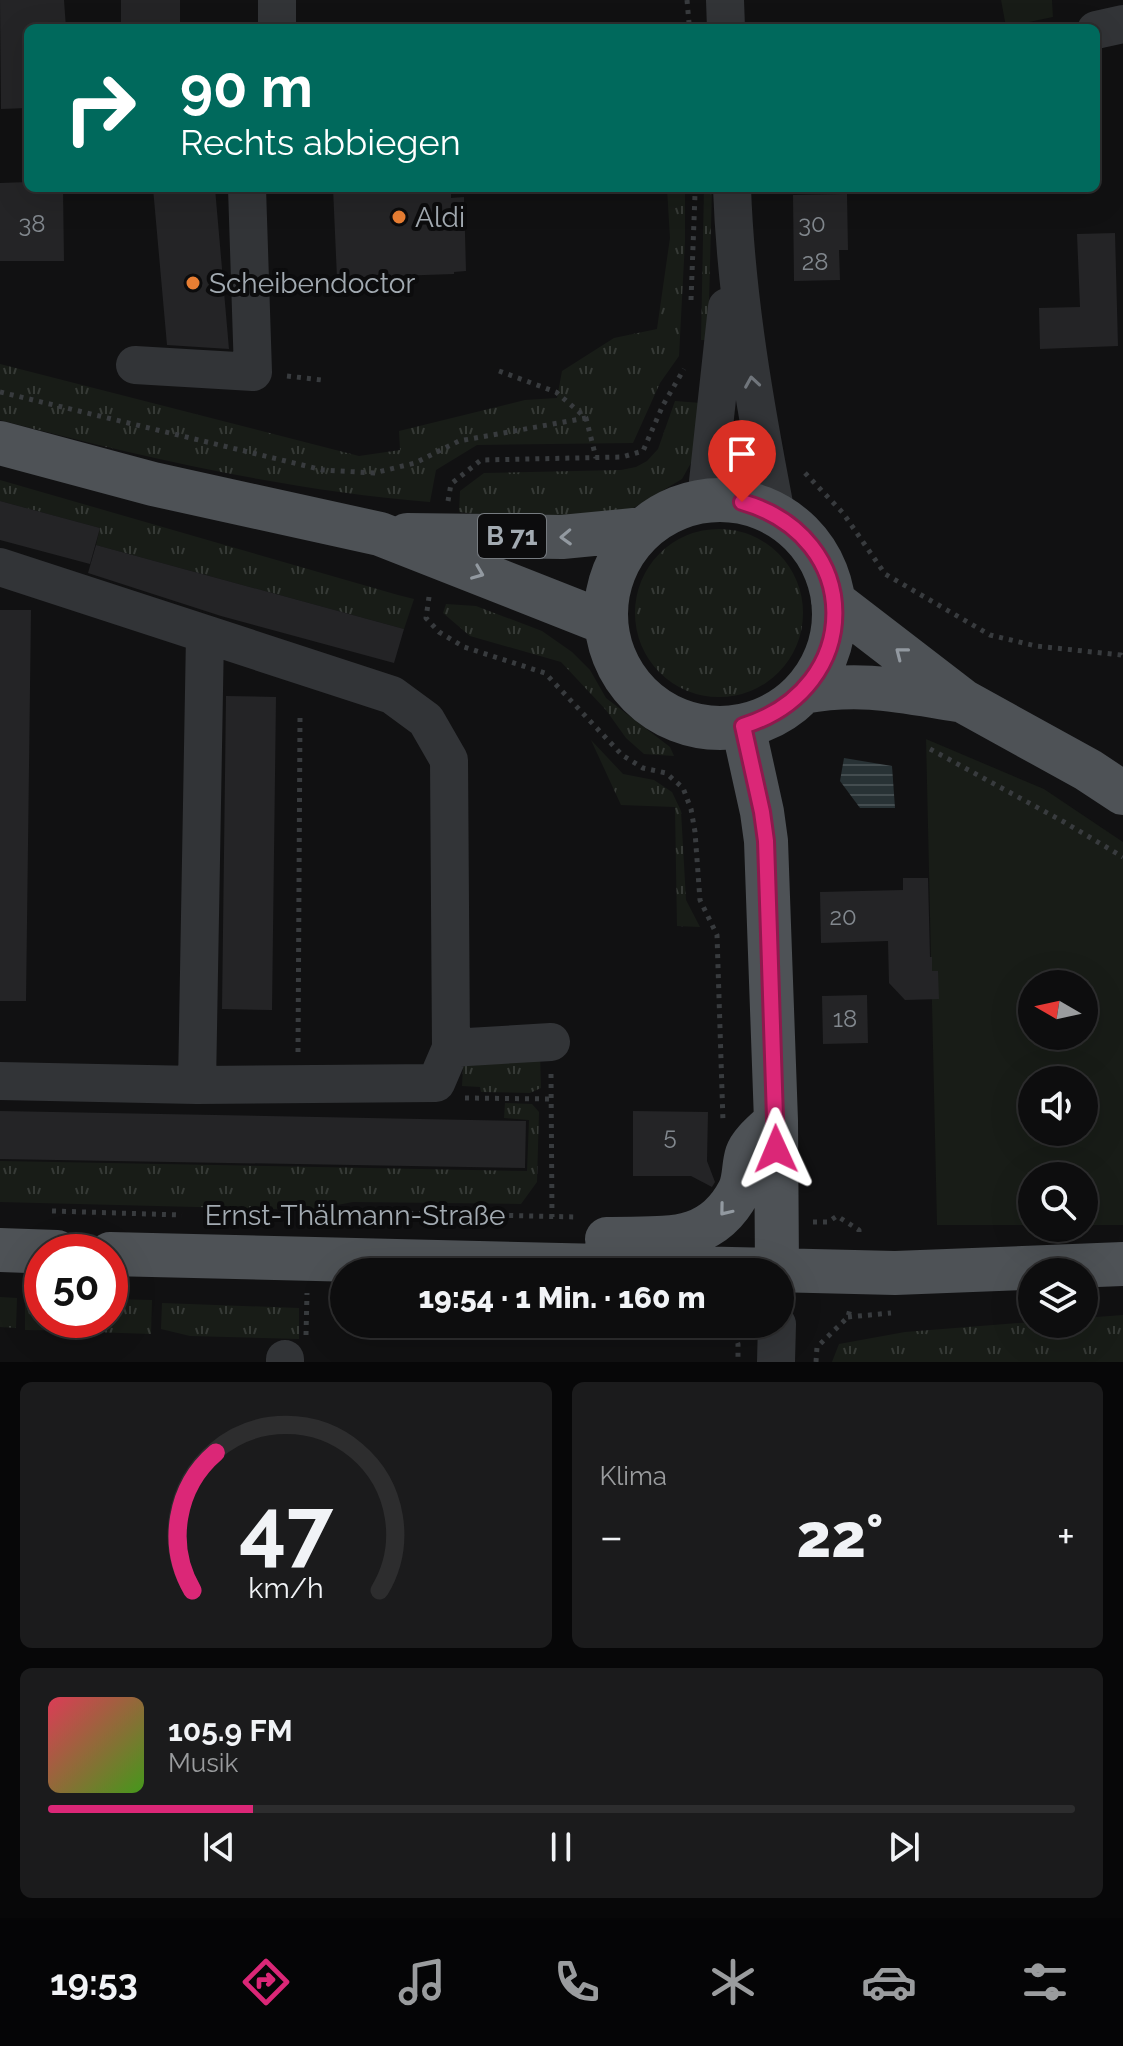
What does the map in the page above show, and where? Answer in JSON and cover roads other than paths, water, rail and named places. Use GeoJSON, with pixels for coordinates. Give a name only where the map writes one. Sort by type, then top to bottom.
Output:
{"type":"FeatureCollection","features":[{"type":"Feature","properties":{"kind":"main road","name":"B 71"},"geometry":{"type":"LineString","coordinates":[[0,443],[153,484],[380,534],[606,623]]}},
{"type":"Feature","properties":{"kind":"main road","name":"B 71"},"geometry":{"type":"LineString","coordinates":[[706,500],[742,502],[776,514],[804,537],[816,552],[828,577],[834,620],[828,651],[813,680],[779,711],[743,726],[702,727],[670,717],[636,691],[621,671],[611,648],[606,623],[609,588],[614,572],[627,549],[644,529],[673,510],[706,500]]}},
{"type":"Feature","properties":{"kind":"main road","name":"B 71"},"geometry":{"type":"LineString","coordinates":[[380,534],[562,537],[644,529]]}},
{"type":"Feature","properties":{"kind":"main road","name":"B 71"},"geometry":{"type":"LineString","coordinates":[[833,601],[963,701],[1088,770],[1123,793]]}},
{"type":"Feature","properties":{"kind":"main road","name":"B 71"},"geometry":{"type":"LineString","coordinates":[[803,692],[838,686],[887,688],[963,701]]}},
{"type":"Feature","properties":{"kind":"main road"},"geometry":{"type":"LineString","coordinates":[[743,726],[766,841],[776,1121],[777,1258]]}},
{"type":"Feature","properties":{"kind":"main road"},"geometry":{"type":"LineString","coordinates":[[575,1258],[595,1239],[687,1237],[711,1227],[741,1188],[748,1151],[776,1121]]}},
{"type":"Feature","properties":{"kind":"main road"},"geometry":{"type":"LineString","coordinates":[[0,1250],[52,1231]]}},
{"type":"Feature","properties":{"kind":"main road","name":"Ernst-Thälmann-Straße"},"geometry":{"type":"LineString","coordinates":[[128,1253],[308,1239],[490,1258]]}},
{"type":"Feature","properties":{"kind":"main road","name":"Ernst-Thälmann-Straße"},"geometry":{"type":"LineString","coordinates":[[794,1271],[895,1273],[1123,1264]]}},
{"type":"Feature","properties":{"kind":"street"},"geometry":{"type":"LineString","coordinates":[[277,0],[277,24]]}},
{"type":"Feature","properties":{"kind":"street"},"geometry":{"type":"LineString","coordinates":[[725,0],[726,24]]}},
{"type":"Feature","properties":{"kind":"street"},"geometry":{"type":"LineString","coordinates":[[1100,29],[1123,24]]}},
{"type":"Feature","properties":{"kind":"street"},"geometry":{"type":"LineString","coordinates":[[135,365],[253,372],[247,192]]}},
{"type":"Feature","properties":{"kind":"street"},"geometry":{"type":"LineString","coordinates":[[732,192],[734,245],[751,383],[776,514]]}},
{"type":"Feature","properties":{"kind":"street"},"geometry":{"type":"LineString","coordinates":[[706,500],[734,245]]}},
{"type":"Feature","properties":{"kind":"street"},"geometry":{"type":"LineString","coordinates":[[0,567],[392,695],[426,720],[449,760],[451,1048],[436,1083],[197,1085],[0,1081]]}},
{"type":"Feature","properties":{"kind":"street"},"geometry":{"type":"LineString","coordinates":[[197,1085],[205,635]]}},
{"type":"Feature","properties":{"kind":"street"},"geometry":{"type":"LineString","coordinates":[[451,1048],[551,1042]]}},
{"type":"Feature","properties":{"kind":"street"},"geometry":{"type":"LineString","coordinates":[[776,1362],[777,1338]]}},
{"type":"Feature","properties":{"kind":"place","name":"Aldi"},"geometry":{"type":"Point","coordinates":[399,217]}},
{"type":"Feature","properties":{"kind":"place","name":"Scheibendoctor"},"geometry":{"type":"Point","coordinates":[193,283]}}]}
